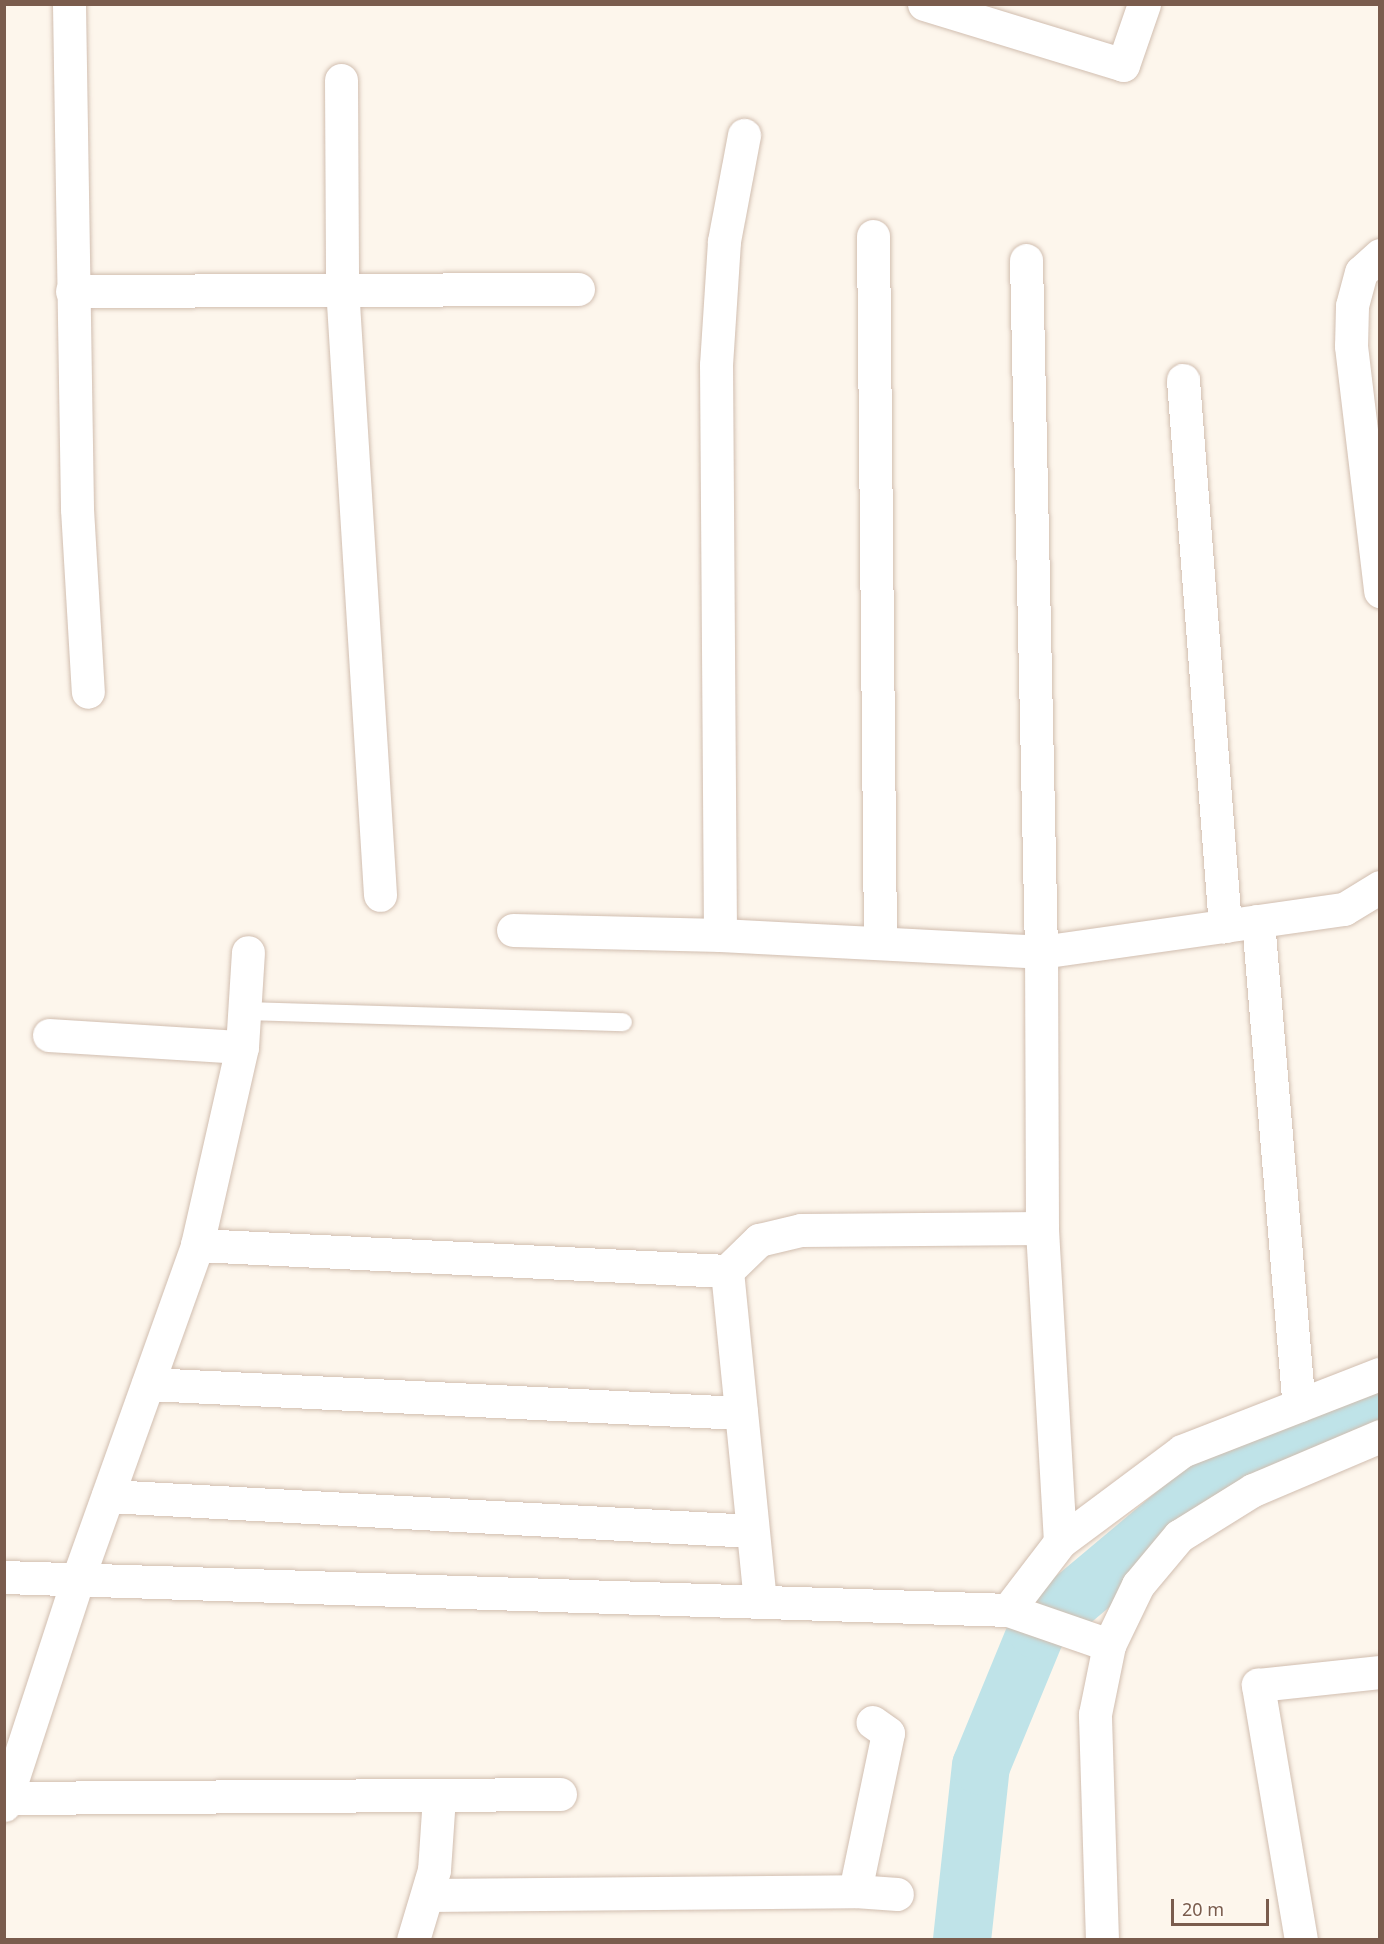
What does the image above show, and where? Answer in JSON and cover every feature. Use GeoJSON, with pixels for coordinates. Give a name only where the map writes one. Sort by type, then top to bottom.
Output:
{"type":"FeatureCollection","features":[{"type":"Feature","properties":{"kind":"street"},"geometry":{"type":"LineString","coordinates":[[69,4],[77,509],[88,692]]}},
{"type":"Feature","properties":{"kind":"street"},"geometry":{"type":"LineString","coordinates":[[924,4],[1123,65],[1144,4]]}},
{"type":"Feature","properties":{"kind":"street"},"geometry":{"type":"LineString","coordinates":[[341,80],[342,287],[380,895]]}},
{"type":"Feature","properties":{"kind":"street"},"geometry":{"type":"LineString","coordinates":[[720,935],[716,365],[723,241],[744,135]]}},
{"type":"Feature","properties":{"kind":"street"},"geometry":{"type":"LineString","coordinates":[[873,236],[880,943]]}},
{"type":"Feature","properties":{"kind":"street"},"geometry":{"type":"LineString","coordinates":[[1380,255],[1360,272],[1352,306],[1352,346],[1380,591]]}},
{"type":"Feature","properties":{"kind":"street"},"geometry":{"type":"LineString","coordinates":[[1026,260],[1041,952],[1042,1228],[1060,1542]]}},
{"type":"Feature","properties":{"kind":"street"},"geometry":{"type":"LineString","coordinates":[[72,291],[342,287],[578,289]]}},
{"type":"Feature","properties":{"kind":"street"},"geometry":{"type":"LineString","coordinates":[[1184,380],[1225,926]]}},
{"type":"Feature","properties":{"kind":"street"},"geometry":{"type":"LineString","coordinates":[[513,930],[720,935],[1041,952],[1344,909],[1380,887]]}},
{"type":"Feature","properties":{"kind":"street"},"geometry":{"type":"LineString","coordinates":[[1258,921],[1299,1405]]}},
{"type":"Feature","properties":{"kind":"street"},"geometry":{"type":"LineString","coordinates":[[248,952],[242,1047],[197,1245],[77,1581],[6,1801],[560,1794]]}},
{"type":"Feature","properties":{"kind":"street"},"geometry":{"type":"LineString","coordinates":[[49,1035],[242,1047]]}},
{"type":"Feature","properties":{"kind":"street"},"geometry":{"type":"LineString","coordinates":[[760,1601],[727,1271],[743,1250],[783,1232],[1042,1228]]}},
{"type":"Feature","properties":{"kind":"street"},"geometry":{"type":"LineString","coordinates":[[197,1245],[727,1271]]}},
{"type":"Feature","properties":{"kind":"street"},"geometry":{"type":"LineString","coordinates":[[1023,1614],[1060,1542],[1182,1451],[1380,1374]]}},
{"type":"Feature","properties":{"kind":"street"},"geometry":{"type":"LineString","coordinates":[[147,1384],[741,1413]]}},
{"type":"Feature","properties":{"kind":"street"},"geometry":{"type":"LineString","coordinates":[[1102,1940],[1095,1714],[1109,1645],[1138,1585],[1179,1536],[1253,1490],[1380,1436]]}},
{"type":"Feature","properties":{"kind":"street"},"geometry":{"type":"LineString","coordinates":[[108,1496],[753,1531]]}},
{"type":"Feature","properties":{"kind":"street"},"geometry":{"type":"LineString","coordinates":[[4,1577],[760,1601],[1023,1614],[1109,1645]]}},
{"type":"Feature","properties":{"kind":"street"},"geometry":{"type":"LineString","coordinates":[[1301,1940],[1258,1685],[1380,1672]]}},
{"type":"Feature","properties":{"kind":"street"},"geometry":{"type":"LineString","coordinates":[[855,1891],[888,1733],[872,1722]]}},
{"type":"Feature","properties":{"kind":"street"},"geometry":{"type":"LineString","coordinates":[[413,1940],[428,1895],[439,1797]]}},
{"type":"Feature","properties":{"kind":"street"},"geometry":{"type":"LineString","coordinates":[[428,1895],[855,1891],[897,1894]]}},
{"type":"Feature","properties":{"kind":"lane"},"geometry":{"type":"LineString","coordinates":[[246,1011],[623,1022]]}},
{"type":"Feature","properties":{"kind":"waterway"},"geometry":{"type":"LineString","coordinates":[[962,1940],[981,1766],[1037,1630],[1228,1470],[1380,1418]]}}]}
